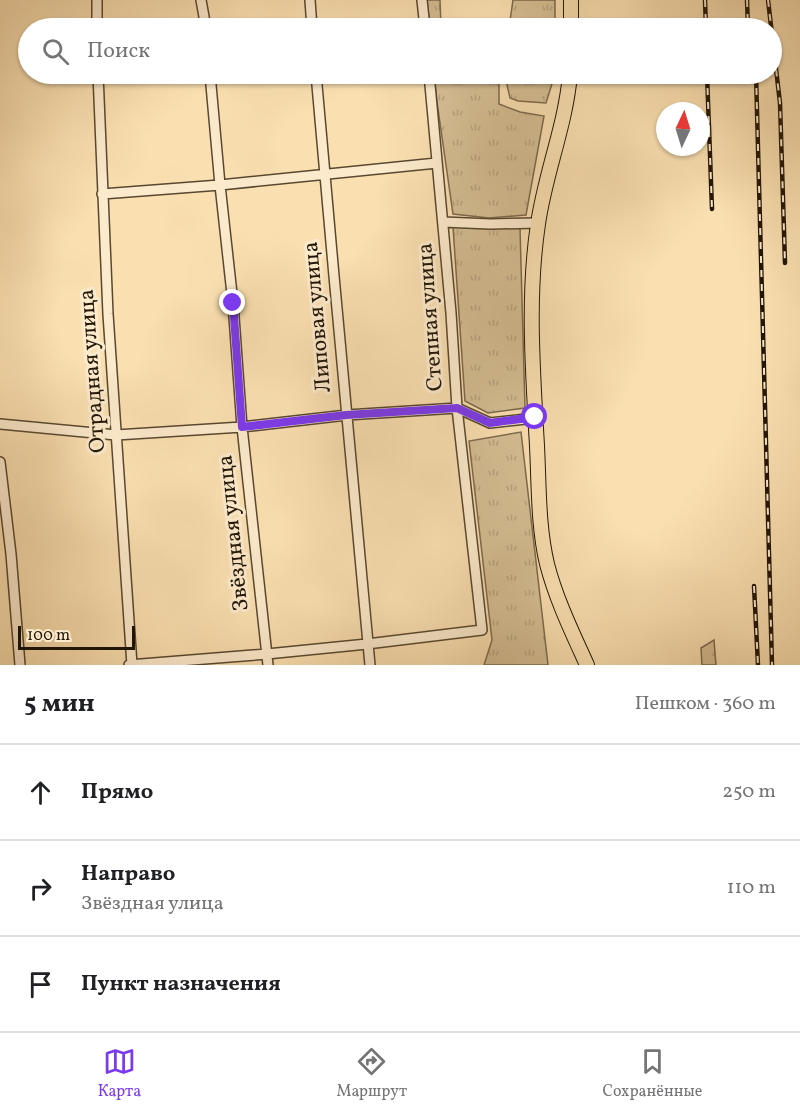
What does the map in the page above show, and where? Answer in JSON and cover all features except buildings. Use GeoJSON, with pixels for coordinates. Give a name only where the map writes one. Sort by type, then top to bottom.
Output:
{"type":"FeatureCollection","features":[{"type":"Feature","properties":{"kind":"main road"},"geometry":{"type":"LineString","coordinates":[[571,0],[571,18]]}},
{"type":"Feature","properties":{"kind":"main road"},"geometry":{"type":"LineString","coordinates":[[568,84],[538,223],[533,288],[535,417],[541,523],[547,561],[564,614],[587,665]]}},
{"type":"Feature","properties":{"kind":"street"},"geometry":{"type":"LineString","coordinates":[[97,0],[97,18]]}},
{"type":"Feature","properties":{"kind":"street"},"geometry":{"type":"LineString","coordinates":[[201,0],[204,18]]}},
{"type":"Feature","properties":{"kind":"street"},"geometry":{"type":"LineString","coordinates":[[310,0],[311,18]]}},
{"type":"Feature","properties":{"kind":"street"},"geometry":{"type":"LineString","coordinates":[[422,0],[424,18]]}},
{"type":"Feature","properties":{"kind":"street","name":"Отрадная улица"},"geometry":{"type":"LineString","coordinates":[[98,84],[102,194],[131,665]]}},
{"type":"Feature","properties":{"kind":"street","name":"Звёздная улица"},"geometry":{"type":"LineString","coordinates":[[211,84],[233,303],[242,427],[268,665]]}},
{"type":"Feature","properties":{"kind":"street","name":"Липовая улица"},"geometry":{"type":"LineString","coordinates":[[317,84],[370,665]]}},
{"type":"Feature","properties":{"kind":"street","name":"Степная улица"},"geometry":{"type":"LineString","coordinates":[[367,644],[482,630],[457,408],[452,313],[430,84]]}},
{"type":"Feature","properties":{"kind":"street"},"geometry":{"type":"LineString","coordinates":[[102,194],[220,185],[437,163]]}},
{"type":"Feature","properties":{"kind":"street"},"geometry":{"type":"LineString","coordinates":[[443,222],[538,223]]}},
{"type":"Feature","properties":{"kind":"street"},"geometry":{"type":"LineString","coordinates":[[0,424],[116,435],[242,427],[346,415],[457,408],[490,423],[535,417]]}},
{"type":"Feature","properties":{"kind":"street"},"geometry":{"type":"LineString","coordinates":[[0,462],[20,665]]}},
{"type":"Feature","properties":{"kind":"street"},"geometry":{"type":"LineString","coordinates":[[131,665],[367,644]]}},
{"type":"Feature","properties":{"kind":"green space"},"geometry":{"type":"Polygon","coordinates":[[[427,0],[440,0],[441,18],[429,18],[427,0]]]}},
{"type":"Feature","properties":{"kind":"green space"},"geometry":{"type":"Polygon","coordinates":[[[513,0],[555,0],[555,18],[510,18],[513,0]]]}},
{"type":"Feature","properties":{"kind":"green space"},"geometry":{"type":"Polygon","coordinates":[[[435,84],[499,84],[499,104],[520,112],[544,116],[526,215],[489,218],[453,214],[435,84]]]}},
{"type":"Feature","properties":{"kind":"green space"},"geometry":{"type":"Polygon","coordinates":[[[552,84],[546,103],[518,101],[510,98],[507,85],[552,84]]]}},
{"type":"Feature","properties":{"kind":"green space"},"geometry":{"type":"Polygon","coordinates":[[[453,227],[520,228],[525,408],[488,413],[465,401],[453,227]]]}},
{"type":"Feature","properties":{"kind":"green space"},"geometry":{"type":"Polygon","coordinates":[[[521,432],[548,665],[484,665],[492,640],[469,441],[521,432]]]}},
{"type":"Feature","properties":{"kind":"green space"},"geometry":{"type":"Polygon","coordinates":[[[714,640],[716,665],[702,665],[701,648],[714,640]]]}},
{"type":"Feature","properties":{"kind":"railway"},"geometry":{"type":"LineString","coordinates":[[705,0],[706,18]]}},
{"type":"Feature","properties":{"kind":"railway"},"geometry":{"type":"LineString","coordinates":[[747,0],[748,18]]}},
{"type":"Feature","properties":{"kind":"railway"},"geometry":{"type":"LineString","coordinates":[[768,0],[770,18]]}},
{"type":"Feature","properties":{"kind":"railway"},"geometry":{"type":"LineString","coordinates":[[707,84],[712,209]]}},
{"type":"Feature","properties":{"kind":"railway"},"geometry":{"type":"LineString","coordinates":[[756,84],[772,665]]}},
{"type":"Feature","properties":{"kind":"railway"},"geometry":{"type":"LineString","coordinates":[[778,84],[785,263]]}},
{"type":"Feature","properties":{"kind":"railway"},"geometry":{"type":"LineString","coordinates":[[754,586],[758,665]]}},
{"type":"Feature","properties":{"kind":"route"},"geometry":{"type":"LineString","coordinates":[[233,303],[242,427],[346,415],[457,408],[490,423],[535,417]]}}]}
